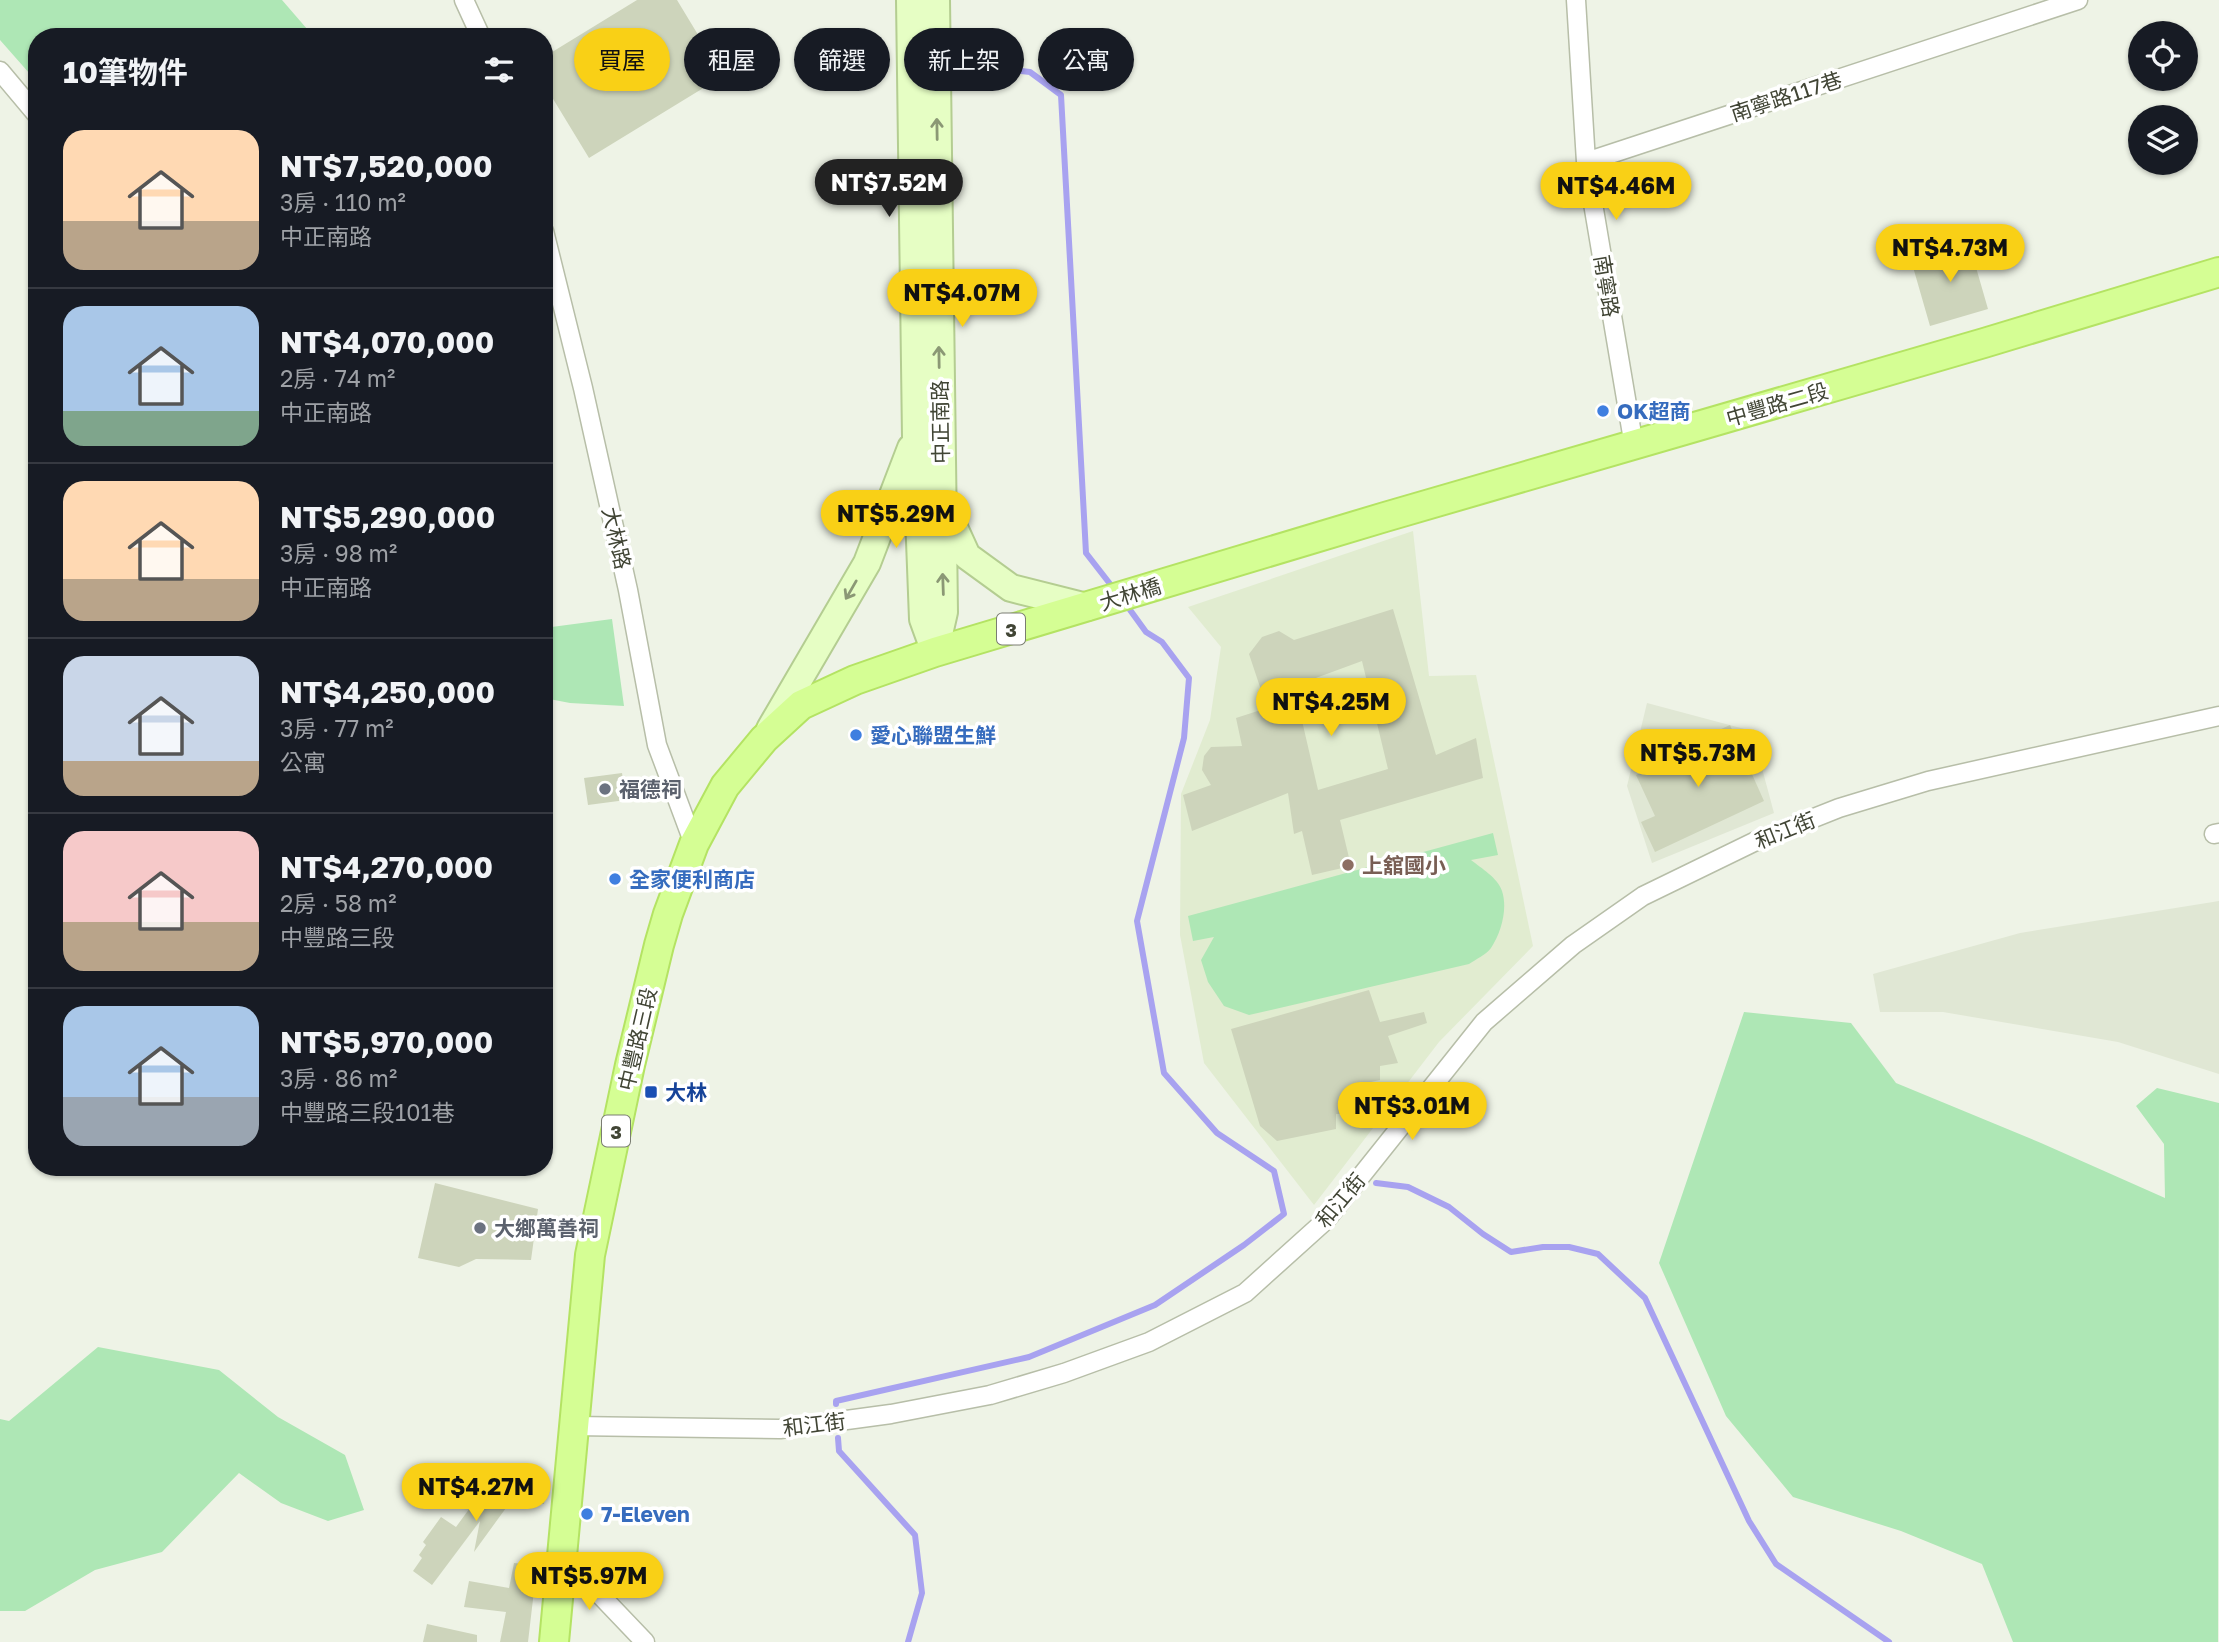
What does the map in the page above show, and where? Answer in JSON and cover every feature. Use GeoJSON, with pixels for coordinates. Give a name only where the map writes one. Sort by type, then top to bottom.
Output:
{"type":"FeatureCollection","features":[{"type":"Feature","properties":{"kind":"main road","name":"中豐路二段"},"geometry":{"type":"LineString","coordinates":[[1173,581],[2219,272]]}},
{"type":"Feature","properties":{"kind":"main road","name":"大林橋"},"geometry":{"type":"LineString","coordinates":[[1087,607],[1173,581]]}},
{"type":"Feature","properties":{"kind":"main road","name":"3"},"geometry":{"type":"LineString","coordinates":[[935,652],[1087,607]]}},
{"type":"Feature","properties":{"kind":"main road","name":"中豐路三段"},"geometry":{"type":"LineString","coordinates":[[554,1642],[590,1255],[630,1065],[654,967],[668,914],[694,844],[725,786],[764,740],[801,705],[855,680],[935,652]]}},
{"type":"Feature","properties":{"kind":"street"},"geometry":{"type":"LineString","coordinates":[[464,0],[477,28]]}},
{"type":"Feature","properties":{"kind":"street","name":"中正南路"},"geometry":{"type":"LineString","coordinates":[[910,0],[916,437],[922,619],[935,652]]}},
{"type":"Feature","properties":{"kind":"street","name":"中正南路"},"geometry":{"type":"LineString","coordinates":[[935,652],[944,612],[940,499],[936,0]]}},
{"type":"Feature","properties":{"kind":"street","name":"南寧路"},"geometry":{"type":"LineString","coordinates":[[1576,0],[1586,162],[1634,446]]}},
{"type":"Feature","properties":{"kind":"street","name":"南寧路117巷"},"geometry":{"type":"LineString","coordinates":[[1586,162],[2078,0]]}},
{"type":"Feature","properties":{"kind":"street"},"geometry":{"type":"LineString","coordinates":[[0,71],[28,104]]}},
{"type":"Feature","properties":{"kind":"street","name":"大林路"},"geometry":{"type":"LineString","coordinates":[[553,267],[628,590],[657,745],[694,844]]}},
{"type":"Feature","properties":{"kind":"street"},"geometry":{"type":"LineString","coordinates":[[764,740],[867,563],[916,437]]}},
{"type":"Feature","properties":{"kind":"street"},"geometry":{"type":"LineString","coordinates":[[940,499],[967,556],[1011,588],[1087,607]]}},
{"type":"Feature","properties":{"kind":"street","name":"和江街"},"geometry":{"type":"LineString","coordinates":[[574,1426],[780,1429],[891,1414],[990,1395],[1064,1373],[1149,1342],[1245,1293],[1326,1220],[1484,1021],[1573,945],[1643,897],[1756,841],[1839,808],[1928,781],[2219,716]]}},
{"type":"Feature","properties":{"kind":"street"},"geometry":{"type":"LineString","coordinates":[[561,1555],[645,1642]]}},
{"type":"Feature","properties":{"kind":"shaded area","name":"上舘國小"},"geometry":{"type":"Polygon","coordinates":[[[1413,531],[1429,676],[1476,675],[1533,946],[1439,1042],[1314,1205],[1204,1063],[1180,935],[1181,794],[1210,720],[1221,647],[1188,607],[1413,531]]]}},
{"type":"Feature","properties":{"kind":"shaded area"},"geometry":{"type":"Polygon","coordinates":[[[1647,703],[1752,731],[1774,813],[1652,863],[1627,786],[1647,703]]]}},
{"type":"Feature","properties":{"kind":"shaded area"},"geometry":{"type":"Polygon","coordinates":[[[2219,901],[2219,1074],[2118,1042],[1943,1012],[1880,1012],[1873,974],[2020,933],[2219,901]]]}},
{"type":"Feature","properties":{"kind":"green space"},"geometry":{"type":"Polygon","coordinates":[[[0,0],[282,0],[306,28],[28,28],[28,72],[0,40],[0,0]]]}},
{"type":"Feature","properties":{"kind":"green space"},"geometry":{"type":"Polygon","coordinates":[[[612,619],[624,706],[553,700],[553,627],[612,619]]]}},
{"type":"Feature","properties":{"kind":"green space"},"geometry":{"type":"Polygon","coordinates":[[[1493,833],[1498,855],[1471,860],[1500,886],[1504,898],[1502,921],[1491,948],[1469,964],[1249,1015],[1224,1006],[1208,982],[1201,960],[1214,937],[1193,941],[1188,916],[1493,833]]]}},
{"type":"Feature","properties":{"kind":"green space"},"geometry":{"type":"Polygon","coordinates":[[[1744,1012],[1851,1023],[1896,1083],[2165,1198],[2164,1144],[2136,1106],[2157,1088],[2219,1103],[2218,1642],[2013,1642],[1982,1564],[1901,1531],[1793,1497],[1726,1416],[1659,1263],[1744,1012]]]}},
{"type":"Feature","properties":{"kind":"green space"},"geometry":{"type":"Polygon","coordinates":[[[98,1347],[219,1370],[278,1417],[345,1455],[364,1510],[328,1521],[281,1503],[239,1473],[162,1552],[95,1570],[25,1611],[0,1611],[0,1419],[9,1421],[98,1347]]]}},
{"type":"Feature","properties":{"kind":"building"},"geometry":{"type":"Polygon","coordinates":[[[637,0],[677,0],[694,28],[684,28],[684,91],[698,91],[589,158],[553,99],[553,51],[574,39],[574,91],[670,91],[670,28],[591,28],[637,0]]]}},
{"type":"Feature","properties":{"kind":"building"},"geometry":{"type":"Polygon","coordinates":[[[1969,243],[1988,309],[1930,326],[1911,260],[1969,243]]]}},
{"type":"Feature","properties":{"kind":"building"},"geometry":{"type":"Polygon","coordinates":[[[1393,609],[1436,755],[1476,738],[1483,778],[1340,820],[1351,866],[1312,875],[1302,831],[1294,834],[1288,793],[1192,831],[1183,795],[1211,785],[1202,770],[1204,756],[1211,747],[1242,746],[1236,718],[1267,708],[1249,654],[1262,637],[1279,631],[1294,640],[1393,609]],[[1362,661],[1294,686],[1318,790],[1388,769],[1362,661]]]}},
{"type":"Feature","properties":{"kind":"building"},"geometry":{"type":"Polygon","coordinates":[[[1730,725],[1764,801],[1655,852],[1641,822],[1655,816],[1636,775],[1691,750],[1688,744],[1730,725]]]}},
{"type":"Feature","properties":{"kind":"building","name":"福德祠"},"geometry":{"type":"Polygon","coordinates":[[[622,773],[626,800],[588,805],[584,778],[622,773]]]}},
{"type":"Feature","properties":{"kind":"building"},"geometry":{"type":"Polygon","coordinates":[[[1369,990],[1380,1022],[1424,1012],[1427,1023],[1388,1036],[1398,1063],[1380,1066],[1380,1080],[1362,1084],[1365,1092],[1346,1097],[1349,1114],[1336,1114],[1336,1129],[1277,1141],[1260,1126],[1231,1029],[1369,990]]]}},
{"type":"Feature","properties":{"kind":"building","name":"大鄉萬善祠"},"geometry":{"type":"Polygon","coordinates":[[[435,1183],[538,1209],[531,1260],[476,1259],[459,1267],[418,1258],[435,1183]]]}},
{"type":"Feature","properties":{"kind":"building"},"geometry":{"type":"Polygon","coordinates":[[[513,1472],[547,1475],[544,1504],[511,1501],[474,1552],[480,1521],[432,1585],[413,1571],[422,1558],[419,1555],[426,1545],[423,1542],[441,1517],[456,1527],[487,1481],[511,1499],[513,1472]]]}},
{"type":"Feature","properties":{"kind":"building"},"geometry":{"type":"Polygon","coordinates":[[[514,1563],[537,1565],[528,1642],[500,1642],[506,1612],[464,1607],[469,1581],[509,1588],[514,1563]]]}},
{"type":"Feature","properties":{"kind":"building"},"geometry":{"type":"Polygon","coordinates":[[[427,1624],[477,1635],[477,1642],[423,1642],[427,1624]]]}},
{"type":"Feature","properties":{"kind":"waterway"},"geometry":{"type":"LineString","coordinates":[[1024,71],[1030,72],[1061,95],[1086,553],[1114,589]]}},
{"type":"Feature","properties":{"kind":"waterway"},"geometry":{"type":"LineString","coordinates":[[836,1404],[836,1401],[1029,1357],[1155,1305],[1244,1245],[1284,1214],[1274,1171],[1217,1133],[1164,1073],[1137,921],[1184,738],[1189,678],[1162,642],[1146,632],[1125,603]]}},
{"type":"Feature","properties":{"kind":"waterway"},"geometry":{"type":"LineString","coordinates":[[1376,1183],[1408,1187],[1449,1207],[1511,1252],[1543,1247],[1569,1247],[1598,1254],[1645,1298],[1749,1521],[1776,1564],[1889,1642]]}},
{"type":"Feature","properties":{"kind":"waterway"},"geometry":{"type":"LineString","coordinates":[[838,1438],[839,1451],[915,1535],[922,1593],[908,1642]]}},
{"type":"Feature","properties":{"kind":"place","name":"OK超商"},"geometry":{"type":"Point","coordinates":[1603,411]}},
{"type":"Feature","properties":{"kind":"place","name":"愛心聯盟生鮮"},"geometry":{"type":"Point","coordinates":[856,735]}},
{"type":"Feature","properties":{"kind":"place","name":"福德祠"},"geometry":{"type":"Point","coordinates":[605,789]}},
{"type":"Feature","properties":{"kind":"place","name":"上舘國小"},"geometry":{"type":"Point","coordinates":[1348,865]}},
{"type":"Feature","properties":{"kind":"place","name":"全家便利商店"},"geometry":{"type":"Point","coordinates":[615,879]}},
{"type":"Feature","properties":{"kind":"place","name":"大林"},"geometry":{"type":"Point","coordinates":[651,1092]}},
{"type":"Feature","properties":{"kind":"place","name":"大鄉萬善祠"},"geometry":{"type":"Point","coordinates":[480,1228]}},
{"type":"Feature","properties":{"kind":"place","name":"7-Eleven"},"geometry":{"type":"Point","coordinates":[587,1514]}}]}
